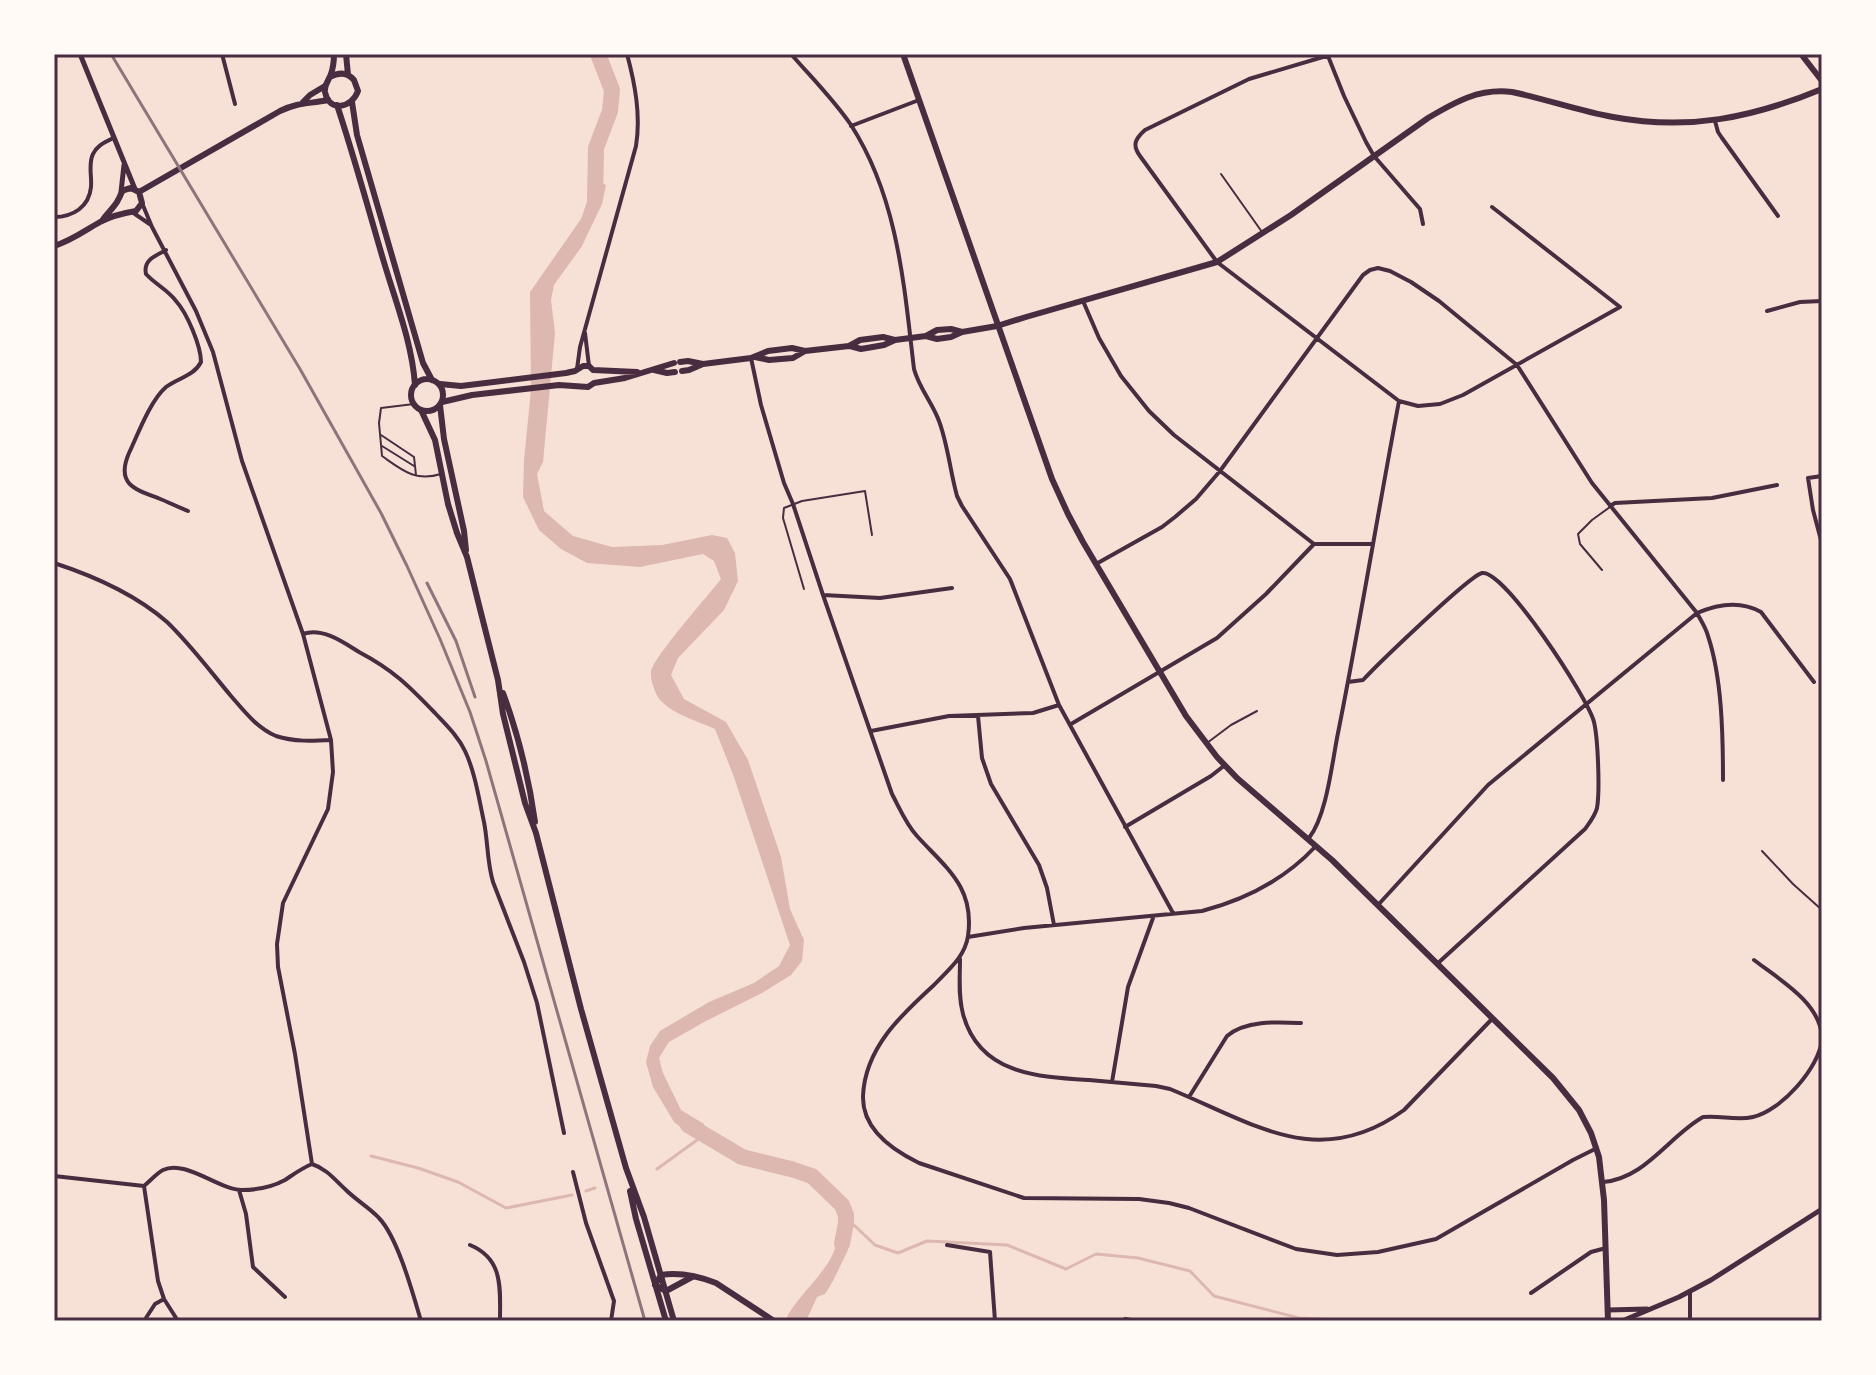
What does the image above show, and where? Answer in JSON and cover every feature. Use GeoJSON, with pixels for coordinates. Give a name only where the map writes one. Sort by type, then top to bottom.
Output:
{"type":"FeatureCollection","features":[{"type":"Feature","properties":{"kind":"main road"},"geometry":{"type":"LineString","coordinates":[[330,77],[340,73],[354,80],[357,95],[352,102],[345,106],[337,105],[325,94],[334,54]]}},
{"type":"Feature","properties":{"kind":"main road"},"geometry":{"type":"LineString","coordinates":[[346,54],[348,75]]}},
{"type":"Feature","properties":{"kind":"main road"},"geometry":{"type":"LineString","coordinates":[[903,54],[1052,479],[1074,527],[1186,716],[1225,765],[1317,845],[1573,1101],[1585,1119],[1597,1148],[1603,1182],[1608,1321]]}},
{"type":"Feature","properties":{"kind":"main road"},"geometry":{"type":"LineString","coordinates":[[1801,54],[1822,81]]}},
{"type":"Feature","properties":{"kind":"main road"},"geometry":{"type":"LineString","coordinates":[[102,221],[127,188],[137,190],[154,183],[270,116],[303,102],[325,86]]}},
{"type":"Feature","properties":{"kind":"main road"},"geometry":{"type":"LineString","coordinates":[[654,370],[667,373],[689,370],[703,364],[753,358],[793,358],[805,351],[849,346],[860,340],[883,337],[895,340],[926,336],[937,330],[962,332],[997,326],[1217,262],[1450,105],[1470,96],[1496,90],[1520,93],[1585,111],[1667,123],[1715,121],[1764,111],[1822,89]]}},
{"type":"Feature","properties":{"kind":"main road"},"geometry":{"type":"LineString","coordinates":[[303,102],[328,100]]}},
{"type":"Feature","properties":{"kind":"main road"},"geometry":{"type":"LineString","coordinates":[[352,102],[357,135],[382,224],[423,363],[432,380]]}},
{"type":"Feature","properties":{"kind":"main road"},"geometry":{"type":"LineString","coordinates":[[337,105],[413,366],[411,397],[435,440],[454,525],[467,557]]}},
{"type":"Feature","properties":{"kind":"main road"},"geometry":{"type":"LineString","coordinates":[[54,246],[102,221],[139,209],[142,203],[137,190]]}},
{"type":"Feature","properties":{"kind":"main road"},"geometry":{"type":"LineString","coordinates":[[118,201],[130,212]]}},
{"type":"Feature","properties":{"kind":"main road"},"geometry":{"type":"LineString","coordinates":[[421,410],[432,411],[441,403],[472,395],[559,385],[585,387],[654,370],[666,364],[688,361],[703,364]]}},
{"type":"Feature","properties":{"kind":"main road"},"geometry":{"type":"LineString","coordinates":[[414,387],[423,379],[461,386],[558,374],[583,366],[640,372]]}},
{"type":"Feature","properties":{"kind":"main road"},"geometry":{"type":"LineString","coordinates":[[591,368],[596,376],[594,383]]}},
{"type":"Feature","properties":{"kind":"main road"},"geometry":{"type":"LineString","coordinates":[[576,370],[574,380],[578,385]]}},
{"type":"Feature","properties":{"kind":"main road"},"geometry":{"type":"LineString","coordinates":[[440,384],[444,439],[467,557],[522,793],[536,833],[626,1168],[644,1217],[674,1321]]}},
{"type":"Feature","properties":{"kind":"main road"},"geometry":{"type":"LineString","coordinates":[[626,1168],[636,1219],[666,1321]]}},
{"type":"Feature","properties":{"kind":"main road"},"geometry":{"type":"LineString","coordinates":[[661,1275],[683,1273],[706,1279],[771,1319]]}},
{"type":"Feature","properties":{"kind":"main road"},"geometry":{"type":"LineString","coordinates":[[655,1285],[661,1275]]}},
{"type":"Feature","properties":{"kind":"main road"},"geometry":{"type":"LineString","coordinates":[[666,1291],[692,1277]]}},
{"type":"Feature","properties":{"kind":"main road"},"geometry":{"type":"LineString","coordinates":[[655,1285],[666,1291]]}},
{"type":"Feature","properties":{"kind":"street"},"geometry":{"type":"LineString","coordinates":[[80,54],[137,190]]}},
{"type":"Feature","properties":{"kind":"street"},"geometry":{"type":"LineString","coordinates":[[222,54],[235,104]]}},
{"type":"Feature","properties":{"kind":"street"},"geometry":{"type":"LineString","coordinates":[[576,370],[636,146],[638,131],[634,81],[627,54]]}},
{"type":"Feature","properties":{"kind":"street"},"geometry":{"type":"LineString","coordinates":[[791,54],[851,126],[876,172],[892,217],[916,376],[939,420],[957,496],[1010,579],[1059,705],[1173,913]]}},
{"type":"Feature","properties":{"kind":"street"},"geometry":{"type":"LineString","coordinates":[[1423,224],[1420,209],[1374,156],[1366,142],[1329,55],[1238,84],[1145,130],[1135,143],[1135,149],[1217,262],[1399,401],[1418,406],[1440,404],[1463,395],[1620,307],[1492,207]]}},
{"type":"Feature","properties":{"kind":"street"},"geometry":{"type":"LineString","coordinates":[[851,126],[919,100]]}},
{"type":"Feature","properties":{"kind":"street"},"geometry":{"type":"LineString","coordinates":[[1715,121],[1718,132],[1778,216]]}},
{"type":"Feature","properties":{"kind":"street"},"geometry":{"type":"LineString","coordinates":[[54,217],[68,216],[84,205],[91,190],[93,153],[114,137]]}},
{"type":"Feature","properties":{"kind":"street"},"geometry":{"type":"LineString","coordinates":[[121,192],[124,164]]}},
{"type":"Feature","properties":{"kind":"street"},"geometry":{"type":"LineString","coordinates":[[142,203],[209,341],[242,461],[303,634],[331,740],[333,772],[328,809],[283,903],[277,944],[278,967],[312,1164]]}},
{"type":"Feature","properties":{"kind":"street"},"geometry":{"type":"LineString","coordinates":[[130,212],[152,227]]}},
{"type":"Feature","properties":{"kind":"street"},"geometry":{"type":"LineString","coordinates":[[166,250],[149,261],[145,267],[146,274],[182,309],[200,352],[201,362],[193,372],[168,386],[158,396],[125,462],[124,473],[129,484],[139,491],[188,511]]}},
{"type":"Feature","properties":{"kind":"street"},"geometry":{"type":"LineString","coordinates":[[1096,564],[1154,531],[1196,499],[1220,471],[1363,275],[1378,268],[1390,271],[1439,301],[1517,365],[1578,463],[1697,613],[1708,634],[1714,663],[1722,725],[1723,780]]}},
{"type":"Feature","properties":{"kind":"street"},"geometry":{"type":"LineString","coordinates":[[1083,301],[1099,338],[1133,393],[1174,435],[1314,544],[1372,544]]}},
{"type":"Feature","properties":{"kind":"street"},"geometry":{"type":"LineString","coordinates":[[1767,311],[1800,302],[1822,301]]}},
{"type":"Feature","properties":{"kind":"street"},"geometry":{"type":"LineString","coordinates":[[585,332],[591,368]]}},
{"type":"Feature","properties":{"kind":"street"},"geometry":{"type":"LineString","coordinates":[[753,358],[763,414],[784,483],[892,794],[905,821],[961,886],[968,907],[968,937],[960,959],[960,996],[963,1016],[970,1032],[986,1053],[1010,1068],[1031,1075],[1156,1086],[1299,1139],[1327,1140],[1359,1135],[1404,1110],[1492,1019]]}},
{"type":"Feature","properties":{"kind":"street"},"geometry":{"type":"LineString","coordinates":[[1309,838],[1320,818],[1399,401]]}},
{"type":"Feature","properties":{"kind":"street"},"geometry":{"type":"LineString","coordinates":[[1822,476],[1808,478],[1822,544]]}},
{"type":"Feature","properties":{"kind":"street"},"geometry":{"type":"LineString","coordinates":[[1610,506],[1615,503],[1712,498],[1777,485]]}},
{"type":"Feature","properties":{"kind":"street"},"geometry":{"type":"LineString","coordinates":[[1071,724],[1217,638],[1266,594],[1314,544]]}},
{"type":"Feature","properties":{"kind":"street"},"geometry":{"type":"LineString","coordinates":[[54,563],[129,595],[158,615],[175,630],[246,713],[268,732],[294,740],[331,740]]}},
{"type":"Feature","properties":{"kind":"street"},"geometry":{"type":"LineString","coordinates":[[1348,682],[1363,680],[1452,596],[1481,573],[1493,577],[1528,616],[1587,703],[1594,722],[1598,798],[1593,817],[1575,838],[1437,964]]}},
{"type":"Feature","properties":{"kind":"street"},"geometry":{"type":"LineString","coordinates":[[823,595],[880,598],[952,588]]}},
{"type":"Feature","properties":{"kind":"street"},"geometry":{"type":"LineString","coordinates":[[1378,905],[1488,785],[1697,613],[1728,604],[1761,612],[1814,682]]}},
{"type":"Feature","properties":{"kind":"street"},"geometry":{"type":"LineString","coordinates":[[303,634],[312,631],[323,634],[391,670],[448,726],[464,749],[484,824],[493,882],[537,1003],[564,1133]]}},
{"type":"Feature","properties":{"kind":"street"},"geometry":{"type":"LineString","coordinates":[[871,731],[949,716],[1033,713],[1059,705]]}},
{"type":"Feature","properties":{"kind":"street"},"geometry":{"type":"LineString","coordinates":[[978,716],[982,758],[991,784],[1039,865],[1054,925]]}},
{"type":"Feature","properties":{"kind":"street"},"geometry":{"type":"LineString","coordinates":[[1125,827],[1225,765]]}},
{"type":"Feature","properties":{"kind":"street"},"geometry":{"type":"LineString","coordinates":[[968,937],[1054,925],[1202,911],[1224,905],[1276,879],[1317,845]]}},
{"type":"Feature","properties":{"kind":"street"},"geometry":{"type":"LineString","coordinates":[[1112,1082],[1128,987],[1153,917]]}},
{"type":"Feature","properties":{"kind":"street"},"geometry":{"type":"LineString","coordinates":[[960,959],[885,1035],[866,1073],[863,1106],[879,1136],[903,1155],[1002,1192],[1024,1198],[1139,1199],[1169,1203],[1296,1249],[1322,1254],[1355,1254],[1396,1249],[1436,1239],[1597,1148]]}},
{"type":"Feature","properties":{"kind":"street"},"geometry":{"type":"LineString","coordinates":[[1603,1182],[1629,1175],[1703,1117],[1733,1119],[1771,1110],[1790,1094],[1818,1056],[1822,1038],[1820,1022],[1812,1010],[1798,994],[1754,960]]}},
{"type":"Feature","properties":{"kind":"street"},"geometry":{"type":"LineString","coordinates":[[1189,1097],[1227,1036],[1234,1030],[1263,1024],[1301,1023]]}},
{"type":"Feature","properties":{"kind":"street"},"geometry":{"type":"LineString","coordinates":[[54,1176],[144,1186],[164,1169],[176,1168],[239,1190],[268,1188],[312,1164],[323,1168],[380,1219],[402,1264],[421,1321]]}},
{"type":"Feature","properties":{"kind":"street"},"geometry":{"type":"LineString","coordinates":[[573,1172],[586,1223],[614,1301],[611,1321]]}},
{"type":"Feature","properties":{"kind":"street"},"geometry":{"type":"LineString","coordinates":[[144,1186],[158,1281],[164,1299],[178,1321]]}},
{"type":"Feature","properties":{"kind":"street"},"geometry":{"type":"LineString","coordinates":[[239,1190],[246,1214],[253,1267],[285,1297]]}},
{"type":"Feature","properties":{"kind":"street"},"geometry":{"type":"LineString","coordinates":[[1622,1321],[1727,1271],[1822,1209]]}},
{"type":"Feature","properties":{"kind":"street"},"geometry":{"type":"LineString","coordinates":[[470,1245],[490,1256],[496,1269],[500,1289],[500,1321]]}},
{"type":"Feature","properties":{"kind":"street"},"geometry":{"type":"LineString","coordinates":[[947,1245],[990,1252],[995,1321]]}},
{"type":"Feature","properties":{"kind":"street"},"geometry":{"type":"LineString","coordinates":[[1531,1293],[1591,1252],[1606,1248]]}},
{"type":"Feature","properties":{"kind":"street"},"geometry":{"type":"LineString","coordinates":[[1690,1291],[1690,1321]]}},
{"type":"Feature","properties":{"kind":"street"},"geometry":{"type":"LineString","coordinates":[[144,1321],[155,1304],[164,1299]]}},
{"type":"Feature","properties":{"kind":"street"},"geometry":{"type":"LineString","coordinates":[[1608,1310],[1648,1309]]}},
{"type":"Feature","properties":{"kind":"street"},"geometry":{"type":"LineString","coordinates":[[1125,1319],[1138,1321]]}},
{"type":"Feature","properties":{"kind":"lane"},"geometry":{"type":"LineString","coordinates":[[1221,174],[1263,233]]}},
{"type":"Feature","properties":{"kind":"lane"},"geometry":{"type":"LineString","coordinates":[[414,404],[381,408],[379,434],[382,456],[416,477],[442,474]]}},
{"type":"Feature","properties":{"kind":"lane"},"geometry":{"type":"LineString","coordinates":[[379,434],[414,457],[416,477]]}},
{"type":"Feature","properties":{"kind":"lane"},"geometry":{"type":"LineString","coordinates":[[381,445],[415,467]]}},
{"type":"Feature","properties":{"kind":"lane"},"geometry":{"type":"LineString","coordinates":[[804,589],[782,515],[784,508],[865,491],[872,535]]}},
{"type":"Feature","properties":{"kind":"lane"},"geometry":{"type":"LineString","coordinates":[[1602,570],[1580,544],[1578,534],[1610,506]]}},
{"type":"Feature","properties":{"kind":"lane"},"geometry":{"type":"LineString","coordinates":[[1206,743],[1257,711]]}},
{"type":"Feature","properties":{"kind":"lane"},"geometry":{"type":"LineString","coordinates":[[1762,851],[1822,910]]}},
{"type":"Feature","properties":{"kind":"shaded area"},"geometry":{"type":"Polygon","coordinates":[[[595,179],[606,185],[602,204],[582,246],[554,285],[551,300],[555,333],[543,462],[537,474],[544,511],[573,536],[612,547],[662,545],[712,535],[727,538],[735,553],[738,581],[724,610],[678,658],[671,675],[684,699],[726,722],[748,760],[781,857],[790,909],[804,940],[802,961],[791,975],[669,1042],[659,1058],[681,1110],[704,1124],[704,1135],[688,1133],[674,1122],[653,1087],[646,1062],[650,1046],[660,1031],[709,1002],[754,983],[779,966],[790,945],[715,729],[667,706],[657,695],[651,679],[654,664],[661,653],[721,579],[714,561],[703,554],[640,567],[587,563],[561,549],[539,530],[523,497],[531,390],[530,292],[581,219],[595,179]]]}},
{"type":"Feature","properties":{"kind":"shaded area"},"geometry":{"type":"Polygon","coordinates":[[[838,1221],[852,1227],[848,1250],[833,1281],[825,1294],[817,1297],[806,1321],[785,1321],[828,1263],[838,1236],[838,1221]]]}},
{"type":"Feature","properties":{"kind":"waterway"},"geometry":{"type":"LineString","coordinates":[[595,199],[596,148],[610,111],[612,90],[598,54]]}},
{"type":"Feature","properties":{"kind":"waterway"},"geometry":{"type":"LineString","coordinates":[[688,1125],[742,1157],[812,1176],[842,1205],[846,1215],[842,1244]]}},
{"type":"Feature","properties":{"kind":"waterway"},"geometry":{"type":"LineString","coordinates":[[657,1169],[704,1135]]}},
{"type":"Feature","properties":{"kind":"waterway"},"geometry":{"type":"LineString","coordinates":[[371,1156],[458,1182],[506,1208],[572,1195]]}},
{"type":"Feature","properties":{"kind":"waterway"},"geometry":{"type":"LineString","coordinates":[[586,1191],[595,1188]]}},
{"type":"Feature","properties":{"kind":"waterway"},"geometry":{"type":"LineString","coordinates":[[846,1223],[855,1226],[875,1245],[898,1253],[927,1241],[1007,1245],[1066,1269],[1096,1254],[1138,1258],[1190,1271],[1214,1296],[1299,1318],[1360,1321]]}},
{"type":"Feature","properties":{"kind":"railway"},"geometry":{"type":"LineString","coordinates":[[111,54],[300,369],[381,513],[440,639],[486,761],[645,1321]]}},
{"type":"Feature","properties":{"kind":"railway"},"geometry":{"type":"LineString","coordinates":[[427,583],[456,641],[475,697]]}}]}
